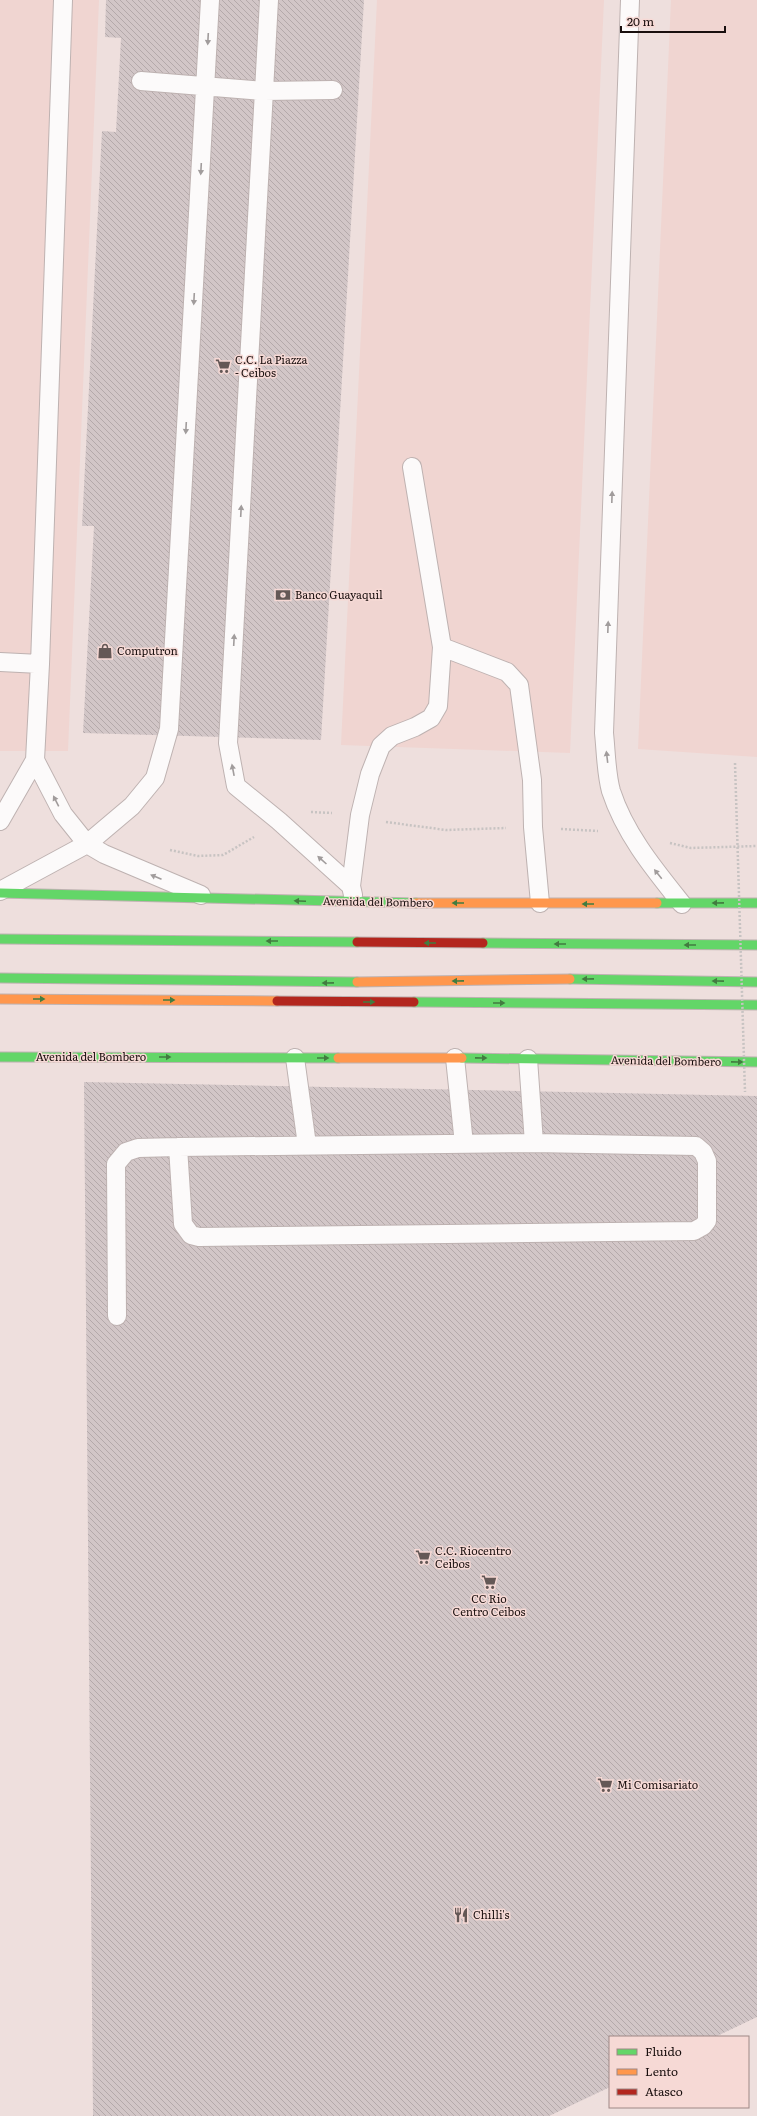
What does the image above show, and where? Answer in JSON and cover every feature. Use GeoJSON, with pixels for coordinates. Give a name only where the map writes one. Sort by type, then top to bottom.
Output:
{"type":"FeatureCollection","features":[{"type":"Feature","properties":{"kind":"main road","name":"Avenida del Bombero"},"geometry":{"type":"LineString","coordinates":[[0,892],[205,897],[355,903],[757,903]]}},
{"type":"Feature","properties":{"kind":"main road"},"geometry":{"type":"LineString","coordinates":[[0,939],[757,945]]}},
{"type":"Feature","properties":{"kind":"main road"},"geometry":{"type":"LineString","coordinates":[[0,978],[320,983],[610,978],[757,982]]}},
{"type":"Feature","properties":{"kind":"main road"},"geometry":{"type":"LineString","coordinates":[[0,999],[757,1005]]}},
{"type":"Feature","properties":{"kind":"main road","name":"Avenida del Bombero"},"geometry":{"type":"LineString","coordinates":[[0,1057],[455,1058],[757,1062]]}},
{"type":"Feature","properties":{"kind":"lane"},"geometry":{"type":"LineString","coordinates":[[0,821],[35,760],[40,664],[63,0]]}},
{"type":"Feature","properties":{"kind":"lane"},"geometry":{"type":"LineString","coordinates":[[0,892],[87,844],[132,806],[155,778],[169,729],[210,0]]}},
{"type":"Feature","properties":{"kind":"lane"},"geometry":{"type":"LineString","coordinates":[[269,0],[228,743],[236,786],[279,821],[351,886]]}},
{"type":"Feature","properties":{"kind":"lane"},"geometry":{"type":"LineString","coordinates":[[630,0],[604,733],[611,790],[629,832],[652,867],[682,904]]}},
{"type":"Feature","properties":{"kind":"lane"},"geometry":{"type":"LineString","coordinates":[[141,81],[264,91],[333,90]]}},
{"type":"Feature","properties":{"kind":"lane"},"geometry":{"type":"LineString","coordinates":[[355,903],[351,886],[360,815],[370,774],[381,746],[392,736],[415,727],[432,718],[438,706],[442,647],[412,467]]}},
{"type":"Feature","properties":{"kind":"lane"},"geometry":{"type":"LineString","coordinates":[[442,647],[507,672],[519,686],[532,780],[533,827],[540,903]]}},
{"type":"Feature","properties":{"kind":"lane"},"geometry":{"type":"LineString","coordinates":[[0,662],[40,664]]}},
{"type":"Feature","properties":{"kind":"lane"},"geometry":{"type":"LineString","coordinates":[[35,760],[63,814],[87,844],[104,854],[205,897]]}},
{"type":"Feature","properties":{"kind":"lane"},"geometry":{"type":"LineString","coordinates":[[295,1058],[307,1146]]}},
{"type":"Feature","properties":{"kind":"lane"},"geometry":{"type":"LineString","coordinates":[[455,1058],[464,1144]]}},
{"type":"Feature","properties":{"kind":"lane"},"geometry":{"type":"LineString","coordinates":[[528,1059],[534,1143]]}},
{"type":"Feature","properties":{"kind":"lane"},"geometry":{"type":"LineString","coordinates":[[117,1316],[116,1164],[126,1152],[138,1148],[178,1147],[534,1143],[696,1146],[703,1152],[707,1161],[707,1221],[703,1226],[694,1232],[199,1237],[191,1235],[182,1224],[178,1147]]}},
{"type":"Feature","properties":{"kind":"path"},"geometry":{"type":"LineString","coordinates":[[735,763],[744,1092]]}},
{"type":"Feature","properties":{"kind":"shaded area"},"geometry":{"type":"Polygon","coordinates":[[[0,0],[99,0],[68,751],[0,751],[0,0]]]}},
{"type":"Feature","properties":{"kind":"shaded area"},"geometry":{"type":"Polygon","coordinates":[[[377,0],[604,0],[570,753],[341,745],[377,0]]]}},
{"type":"Feature","properties":{"kind":"shaded area"},"geometry":{"type":"Polygon","coordinates":[[[671,0],[757,0],[757,757],[638,749],[671,0]]]}},
{"type":"Feature","properties":{"kind":"building","name":"C.C. La Piazza - Ceibos"},"geometry":{"type":"Polygon","coordinates":[[[106,0],[364,0],[321,740],[83,733],[94,526],[82,526],[102,131],[116,132],[121,38],[105,37],[106,0]]]}},
{"type":"Feature","properties":{"kind":"building","name":"C.C. Riocentro Ceibos"},"geometry":{"type":"Polygon","coordinates":[[[84,1082],[757,1096],[757,2017],[717,2036],[609,2036],[609,2087],[549,2116],[93,2116],[84,1082]]]}},
{"type":"Feature","properties":{"kind":"traffic: fast"},"geometry":{"type":"LineString","coordinates":[[0,893],[416,903]]}},
{"type":"Feature","properties":{"kind":"traffic: fast"},"geometry":{"type":"LineString","coordinates":[[657,903],[757,903]]}},
{"type":"Feature","properties":{"kind":"traffic: fast"},"geometry":{"type":"LineString","coordinates":[[0,939],[357,942]]}},
{"type":"Feature","properties":{"kind":"traffic: fast"},"geometry":{"type":"LineString","coordinates":[[483,943],[757,945]]}},
{"type":"Feature","properties":{"kind":"traffic: fast"},"geometry":{"type":"LineString","coordinates":[[0,978],[357,982]]}},
{"type":"Feature","properties":{"kind":"traffic: fast"},"geometry":{"type":"LineString","coordinates":[[570,979],[757,982]]}},
{"type":"Feature","properties":{"kind":"traffic: fast"},"geometry":{"type":"LineString","coordinates":[[414,1002],[757,1005]]}},
{"type":"Feature","properties":{"kind":"traffic: fast"},"geometry":{"type":"LineString","coordinates":[[0,1057],[338,1058]]}},
{"type":"Feature","properties":{"kind":"traffic: fast"},"geometry":{"type":"LineString","coordinates":[[462,1058],[757,1062]]}},
{"type":"Feature","properties":{"kind":"traffic: slow"},"geometry":{"type":"LineString","coordinates":[[416,903],[657,903]]}},
{"type":"Feature","properties":{"kind":"traffic: slow"},"geometry":{"type":"LineString","coordinates":[[357,982],[570,979]]}},
{"type":"Feature","properties":{"kind":"traffic: slow"},"geometry":{"type":"LineString","coordinates":[[0,999],[277,1001]]}},
{"type":"Feature","properties":{"kind":"traffic: slow"},"geometry":{"type":"LineString","coordinates":[[338,1058],[462,1058]]}},
{"type":"Feature","properties":{"kind":"traffic: jam"},"geometry":{"type":"LineString","coordinates":[[357,942],[483,943]]}},
{"type":"Feature","properties":{"kind":"traffic: jam"},"geometry":{"type":"LineString","coordinates":[[277,1001],[414,1002]]}},
{"type":"Feature","properties":{"kind":"place","name":"C.C. La Piazza - Ceibos"},"geometry":{"type":"Point","coordinates":[223,366]}},
{"type":"Feature","properties":{"kind":"place","name":"Banco Guayaquil"},"geometry":{"type":"Point","coordinates":[283,595]}},
{"type":"Feature","properties":{"kind":"place","name":"Computron"},"geometry":{"type":"Point","coordinates":[105,651]}},
{"type":"Feature","properties":{"kind":"place","name":"C.C. Riocentro Ceibos"},"geometry":{"type":"Point","coordinates":[423,1557]}},
{"type":"Feature","properties":{"kind":"place","name":"CC Rio Centro Ceibos"},"geometry":{"type":"Point","coordinates":[489,1582]}},
{"type":"Feature","properties":{"kind":"place","name":"Mi Comisariato"},"geometry":{"type":"Point","coordinates":[605,1785]}},
{"type":"Feature","properties":{"kind":"place","name":"Chilli's"},"geometry":{"type":"Point","coordinates":[461,1915]}}]}
